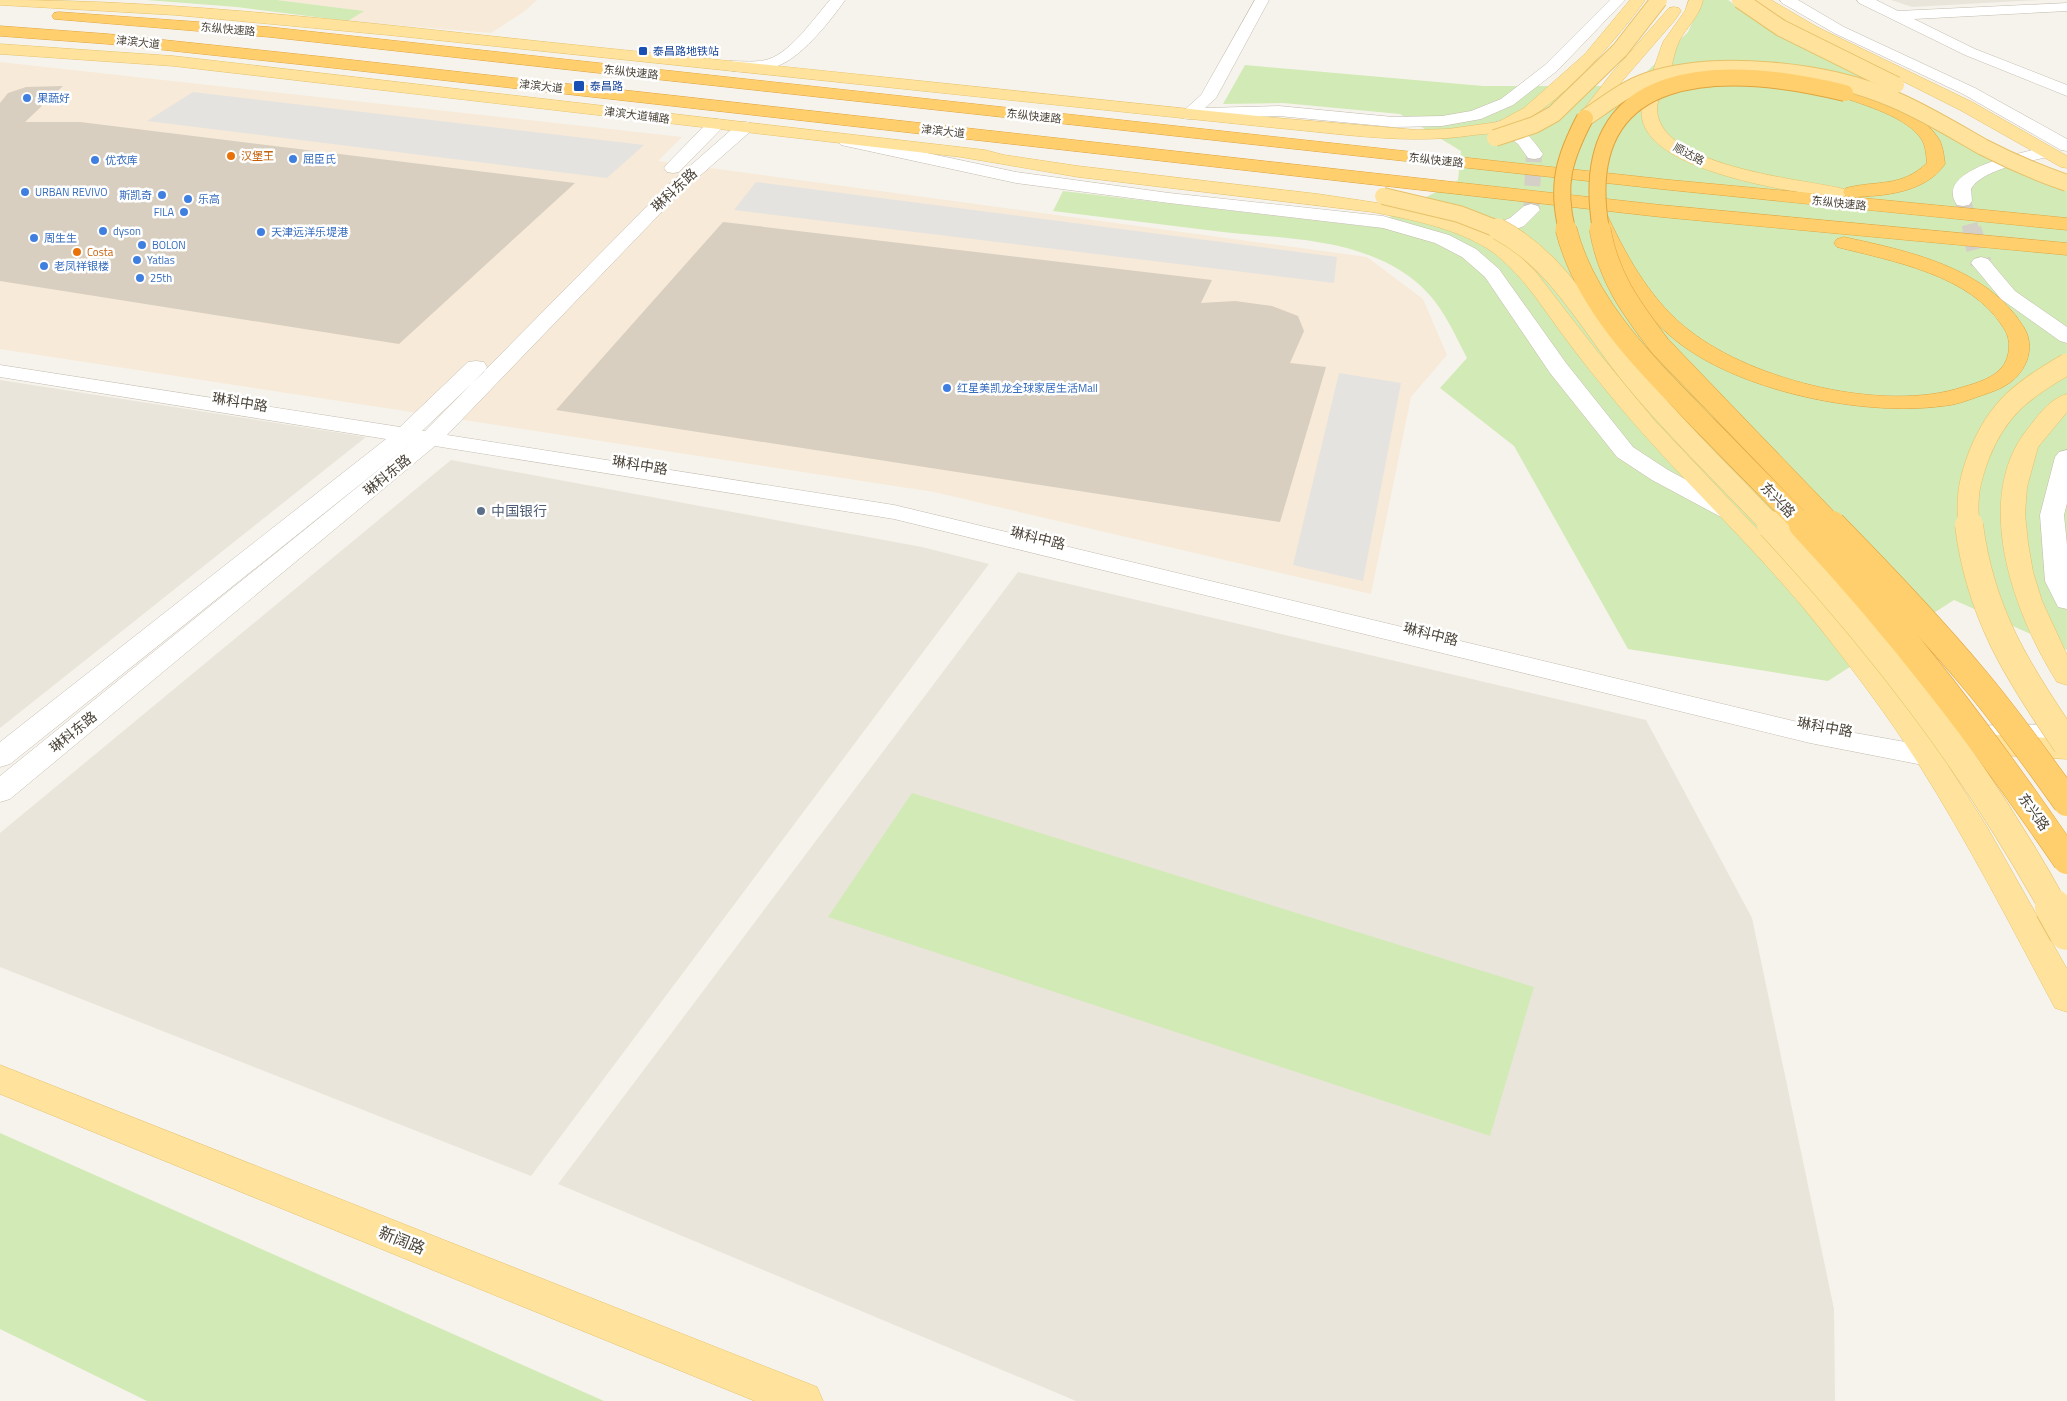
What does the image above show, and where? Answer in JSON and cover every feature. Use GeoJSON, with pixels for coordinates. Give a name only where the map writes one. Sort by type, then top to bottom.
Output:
{"type":"FeatureCollection","features":[{"type":"Feature","properties":{"kind":"highway","name":"东纵快速路"},"geometry":{"type":"LineString","coordinates":[[0,13],[152,22],[269,32],[1670,185],[2067,224]]}},
{"type":"Feature","properties":{"kind":"highway"},"geometry":{"type":"LineString","coordinates":[[0,30],[108,39]]}},
{"type":"Feature","properties":{"kind":"highway"},"geometry":{"type":"LineString","coordinates":[[0,37],[108,39]]}},
{"type":"Feature","properties":{"kind":"highway","name":"津滨大道"},"geometry":{"type":"LineString","coordinates":[[108,39],[334,63],[970,144]]}},
{"type":"Feature","properties":{"kind":"highway"},"geometry":{"type":"LineString","coordinates":[[334,63],[447,92]]}},
{"type":"Feature","properties":{"kind":"highway"},"geometry":{"type":"LineString","coordinates":[[810,74],[932,105]]}},
{"type":"Feature","properties":{"kind":"highway","name":"东兴路"},"geometry":{"type":"LineString","coordinates":[[1838,192],[1865,192],[1905,185],[1925,176],[1936,164],[1935,150],[1931,139],[1919,127],[1886,108],[1845,93],[1799,83],[1759,79],[1686,82],[1666,87],[1632,104],[1618,117],[1605,144],[1598,167],[1596,189],[1598,213],[1604,242],[1616,281],[1640,321],[1685,374],[1804,494],[1930,627],[2022,740],[2067,802]]}},
{"type":"Feature","properties":{"kind":"highway","name":"东兴路"},"geometry":{"type":"LineString","coordinates":[[1585,118],[1564,164],[1562,179],[1566,219],[1575,255],[1585,276],[1619,330],[1674,394],[1852,577],[1907,642],[1977,731],[2067,860]]}},
{"type":"Feature","properties":{"kind":"highway","name":"东纵快速路"},"geometry":{"type":"LineString","coordinates":[[970,144],[2067,249]]}},
{"type":"Feature","properties":{"kind":"highway"},"geometry":{"type":"LineString","coordinates":[[1670,185],[1838,192]]}},
{"type":"Feature","properties":{"kind":"highway"},"geometry":{"type":"LineString","coordinates":[[1598,213],[1616,252],[1644,296],[1656,310],[1698,347],[1739,368],[1762,377],[1844,397],[1876,401],[1911,402],[1942,400],[1988,386],[2004,376],[2014,365],[2020,349],[2019,338],[2014,326],[2004,312],[1990,299],[1971,287],[1930,266],[1894,254],[1841,242],[1661,211]]}},
{"type":"Feature","properties":{"kind":"main road"},"geometry":{"type":"LineString","coordinates":[[1289,144],[1458,144],[1498,132],[1530,112],[1591,57],[1638,0]]}},
{"type":"Feature","properties":{"kind":"main road"},"geometry":{"type":"LineString","coordinates":[[0,1],[175,11],[388,30],[1188,114],[1408,134],[1448,134],[1498,132],[1526,128],[1547,119],[1589,83],[1643,25],[1660,0]]}},
{"type":"Feature","properties":{"kind":"main road"},"geometry":{"type":"LineString","coordinates":[[1585,118],[1617,77],[1670,17],[1678,0]]}},
{"type":"Feature","properties":{"kind":"main road","name":"顺达路"},"geometry":{"type":"LineString","coordinates":[[1696,0],[1670,43],[1662,75],[1650,106],[1651,122],[1663,138],[1676,148],[1692,157],[1730,172],[1783,184],[1838,192]]}},
{"type":"Feature","properties":{"kind":"main road"},"geometry":{"type":"LineString","coordinates":[[1740,0],[1781,28],[1924,98],[2017,151],[2067,176]]}},
{"type":"Feature","properties":{"kind":"main road"},"geometry":{"type":"LineString","coordinates":[[1760,0],[1812,30],[1951,98],[2067,163]]}},
{"type":"Feature","properties":{"kind":"main road","name":"津滨大道"},"geometry":{"type":"LineString","coordinates":[[0,49],[173,61],[447,92]]}},
{"type":"Feature","properties":{"kind":"main road"},"geometry":{"type":"LineString","coordinates":[[1585,118],[1623,92],[1647,80],[1669,75],[1715,70],[1790,73],[1824,79],[1879,93],[1930,117],[2006,158],[2067,183]]}},
{"type":"Feature","properties":{"kind":"main road","name":"津滨大道辅路"},"geometry":{"type":"LineString","coordinates":[[447,92],[826,137],[970,144]]}},
{"type":"Feature","properties":{"kind":"main road"},"geometry":{"type":"LineString","coordinates":[[970,144],[1074,162],[1383,196],[1420,203],[1482,222],[1527,246],[1556,273],[1608,347],[1670,420],[1833,594],[1924,706],[1954,746],[1994,807],[2046,892],[2067,932]]}},
{"type":"Feature","properties":{"kind":"main road"},"geometry":{"type":"LineString","coordinates":[[970,144],[1061,170],[1362,205],[1433,220],[1481,237],[1501,250],[1526,271],[1570,330],[1629,403],[1726,511],[1814,604],[1875,681],[1922,746],[2003,882],[2067,999]]}},
{"type":"Feature","properties":{"kind":"main road"},"geometry":{"type":"LineString","coordinates":[[2067,364],[2040,379],[2015,400],[1996,420],[1985,440],[1969,484],[1968,516],[1970,549],[1984,600],[2034,698],[2067,744]]}},
{"type":"Feature","properties":{"kind":"main road"},"geometry":{"type":"LineString","coordinates":[[2067,401],[2059,406],[2029,441],[2016,477],[2013,518],[2015,549],[2022,576],[2044,634],[2067,676]]}},
{"type":"Feature","properties":{"kind":"main road"},"geometry":{"type":"LineString","coordinates":[[1875,681],[1902,706],[1924,720],[1957,735],[1997,745],[2067,751]]}},
{"type":"Feature","properties":{"kind":"main road","name":"新阔路"},"geometry":{"type":"LineString","coordinates":[[0,1079],[804,1401]]}},
{"type":"Feature","properties":{"kind":"street"},"geometry":{"type":"LineString","coordinates":[[730,66],[754,66],[778,61],[804,38],[838,0]]}},
{"type":"Feature","properties":{"kind":"street"},"geometry":{"type":"LineString","coordinates":[[810,74],[798,69],[794,64],[796,60],[850,0]]}},
{"type":"Feature","properties":{"kind":"street"},"geometry":{"type":"LineString","coordinates":[[1188,114],[1208,98],[1262,0]]}},
{"type":"Feature","properties":{"kind":"street"},"geometry":{"type":"LineString","coordinates":[[1188,114],[1279,111],[1394,122],[1442,121],[1475,115],[1507,102],[1551,68],[1618,0]]}},
{"type":"Feature","properties":{"kind":"street"},"geometry":{"type":"LineString","coordinates":[[1787,0],[1839,30],[1969,91],[2067,146]]}},
{"type":"Feature","properties":{"kind":"street"},"geometry":{"type":"LineString","coordinates":[[1864,0],[1970,52],[2067,91]]}},
{"type":"Feature","properties":{"kind":"street"},"geometry":{"type":"LineString","coordinates":[[1894,16],[2067,7]]}},
{"type":"Feature","properties":{"kind":"street","name":"琳科东路"},"geometry":{"type":"LineString","coordinates":[[0,757],[421,435],[716,124]]}},
{"type":"Feature","properties":{"kind":"street","name":"琳科东路"},"geometry":{"type":"LineString","coordinates":[[0,792],[421,435],[672,190],[745,127]]}},
{"type":"Feature","properties":{"kind":"street"},"geometry":{"type":"LineString","coordinates":[[1498,132],[1524,140],[1534,154]]}},
{"type":"Feature","properties":{"kind":"street"},"geometry":{"type":"LineString","coordinates":[[826,137],[904,152],[983,171],[1040,181],[1383,222],[1418,230],[1442,239],[1464,249],[1480,260],[1492,273],[1558,368],[1625,452],[1660,475],[1726,511]]}},
{"type":"Feature","properties":{"kind":"street"},"geometry":{"type":"LineString","coordinates":[[1963,201],[1962,188],[1969,178],[1995,166],[2046,152]]}},
{"type":"Feature","properties":{"kind":"street"},"geometry":{"type":"LineString","coordinates":[[1481,237],[1517,222],[1530,210]]}},
{"type":"Feature","properties":{"kind":"street"},"geometry":{"type":"LineString","coordinates":[[1981,263],[2008,295],[2067,337]]}},
{"type":"Feature","properties":{"kind":"street","name":"琳科中路"},"geometry":{"type":"LineString","coordinates":[[0,364],[421,435]]}},
{"type":"Feature","properties":{"kind":"street","name":"琳科中路"},"geometry":{"type":"LineString","coordinates":[[0,371],[882,503],[940,514],[1794,722],[1922,746],[1957,735],[2067,734]]}},
{"type":"Feature","properties":{"kind":"street"},"geometry":{"type":"LineString","coordinates":[[2067,457],[2052,515],[2058,581],[2067,601]]}},
{"type":"Feature","properties":{"kind":"street"},"geometry":{"type":"LineString","coordinates":[[1922,746],[2067,751]]}},
{"type":"Feature","properties":{"kind":"shaded area"},"geometry":{"type":"Polygon","coordinates":[[[277,0],[537,0],[525,11],[491,33],[348,21],[363,11],[277,0]]]}},
{"type":"Feature","properties":{"kind":"shaded area"},"geometry":{"type":"Polygon","coordinates":[[[1891,0],[2040,0],[1912,7],[1891,0]]]}},
{"type":"Feature","properties":{"kind":"shaded area"},"geometry":{"type":"Polygon","coordinates":[[[0,62],[682,137],[658,161],[1367,257],[1423,299],[1447,355],[1411,397],[1371,594],[934,492],[0,349],[0,62]]]}},
{"type":"Feature","properties":{"kind":"shaded area"},"geometry":{"type":"Polygon","coordinates":[[[193,92],[644,145],[607,178],[147,121],[193,92]]]}},
{"type":"Feature","properties":{"kind":"shaded area"},"geometry":{"type":"Polygon","coordinates":[[[756,182],[1337,257],[1334,283],[734,210],[756,182]]]}},
{"type":"Feature","properties":{"kind":"shaded area"},"geometry":{"type":"Polygon","coordinates":[[[1339,373],[1401,383],[1363,581],[1293,565],[1339,373]]]}},
{"type":"Feature","properties":{"kind":"shaded area"},"geometry":{"type":"Polygon","coordinates":[[[0,380],[366,437],[0,728],[0,380]]]}},
{"type":"Feature","properties":{"kind":"shaded area"},"geometry":{"type":"Polygon","coordinates":[[[451,460],[922,547],[989,564],[531,1176],[0,967],[0,833],[451,460]]]}},
{"type":"Feature","properties":{"kind":"shaded area"},"geometry":{"type":"Polygon","coordinates":[[[1018,572],[1646,720],[1752,918],[1834,1309],[1835,1401],[1076,1401],[558,1184],[1018,572]]]}},
{"type":"Feature","properties":{"kind":"green space"},"geometry":{"type":"Polygon","coordinates":[[[146,0],[277,0],[364,11],[348,21],[237,7],[146,0]]]}},
{"type":"Feature","properties":{"kind":"green space"},"geometry":{"type":"Polygon","coordinates":[[[1702,0],[1728,0],[1772,31],[1861,77],[1974,149],[2067,187],[2067,650],[1954,600],[1828,681],[1628,649],[1514,446],[1440,388],[1467,358],[1439,307],[1415,281],[1394,267],[1372,256],[1348,248],[1323,243],[1053,211],[1063,191],[1371,227],[1458,180],[1461,151],[1400,114],[1283,103],[1223,104],[1245,65],[1483,86],[1632,86],[1688,32],[1702,0]]]}},
{"type":"Feature","properties":{"kind":"green space"},"geometry":{"type":"Polygon","coordinates":[[[912,793],[1534,987],[1490,1136],[828,917],[912,793]]]}},
{"type":"Feature","properties":{"kind":"green space"},"geometry":{"type":"Polygon","coordinates":[[[0,1133],[604,1401],[147,1401],[0,1329],[0,1133]]]}},
{"type":"Feature","properties":{"kind":"building","name":"天津远洋乐堤港"},"geometry":{"type":"Polygon","coordinates":[[[63,86],[25,122],[80,122],[575,183],[399,344],[0,281],[0,103],[8,93],[26,87],[63,86]]]}},
{"type":"Feature","properties":{"kind":"building","name":"红星美凯龙全球家居生活Mall"},"geometry":{"type":"Polygon","coordinates":[[[723,222],[1212,280],[1201,303],[1235,301],[1272,306],[1298,316],[1304,331],[1290,363],[1326,367],[1280,522],[556,410],[723,222]]]}},
{"type":"Feature","properties":{"kind":"tunnel"},"geometry":{"type":"LineString","coordinates":[[1531,210],[1534,154]]}},
{"type":"Feature","properties":{"kind":"tunnel"},"geometry":{"type":"LineString","coordinates":[[1963,201],[1971,230]]}},
{"type":"Feature","properties":{"kind":"tunnel"},"geometry":{"type":"LineString","coordinates":[[1971,229],[1981,263]]}},
{"type":"Feature","properties":{"kind":"place","name":"泰昌路地铁站"},"geometry":{"type":"Point","coordinates":[643,51]}},
{"type":"Feature","properties":{"kind":"place","name":"泰昌路"},"geometry":{"type":"Point","coordinates":[579,86]}},
{"type":"Feature","properties":{"kind":"place","name":"果蔬好"},"geometry":{"type":"Point","coordinates":[27,98]}},
{"type":"Feature","properties":{"kind":"place","name":"汉堡王"},"geometry":{"type":"Point","coordinates":[231,156]}},
{"type":"Feature","properties":{"kind":"place","name":"屈臣氏"},"geometry":{"type":"Point","coordinates":[293,159]}},
{"type":"Feature","properties":{"kind":"place","name":"优衣库"},"geometry":{"type":"Point","coordinates":[95,160]}},
{"type":"Feature","properties":{"kind":"place","name":"URBAN REVIVO"},"geometry":{"type":"Point","coordinates":[25,192]}},
{"type":"Feature","properties":{"kind":"place","name":"斯凯奇"},"geometry":{"type":"Point","coordinates":[162,195]}},
{"type":"Feature","properties":{"kind":"place","name":"乐高"},"geometry":{"type":"Point","coordinates":[188,199]}},
{"type":"Feature","properties":{"kind":"place","name":"FILA"},"geometry":{"type":"Point","coordinates":[184,212]}},
{"type":"Feature","properties":{"kind":"place","name":"dyson"},"geometry":{"type":"Point","coordinates":[103,231]}},
{"type":"Feature","properties":{"kind":"place","name":"天津远洋乐堤港"},"geometry":{"type":"Point","coordinates":[261,232]}},
{"type":"Feature","properties":{"kind":"place","name":"周生生"},"geometry":{"type":"Point","coordinates":[34,238]}},
{"type":"Feature","properties":{"kind":"place","name":"BOLON"},"geometry":{"type":"Point","coordinates":[142,245]}},
{"type":"Feature","properties":{"kind":"place","name":"Costa"},"geometry":{"type":"Point","coordinates":[77,252]}},
{"type":"Feature","properties":{"kind":"place","name":"Yatlas"},"geometry":{"type":"Point","coordinates":[137,260]}},
{"type":"Feature","properties":{"kind":"place","name":"老凤祥银楼"},"geometry":{"type":"Point","coordinates":[44,266]}},
{"type":"Feature","properties":{"kind":"place","name":"25th"},"geometry":{"type":"Point","coordinates":[140,278]}},
{"type":"Feature","properties":{"kind":"place","name":"红星美凯龙全球家居生活Mall"},"geometry":{"type":"Point","coordinates":[947,388]}},
{"type":"Feature","properties":{"kind":"place","name":"中国银行"},"geometry":{"type":"Point","coordinates":[481,511]}}]}
